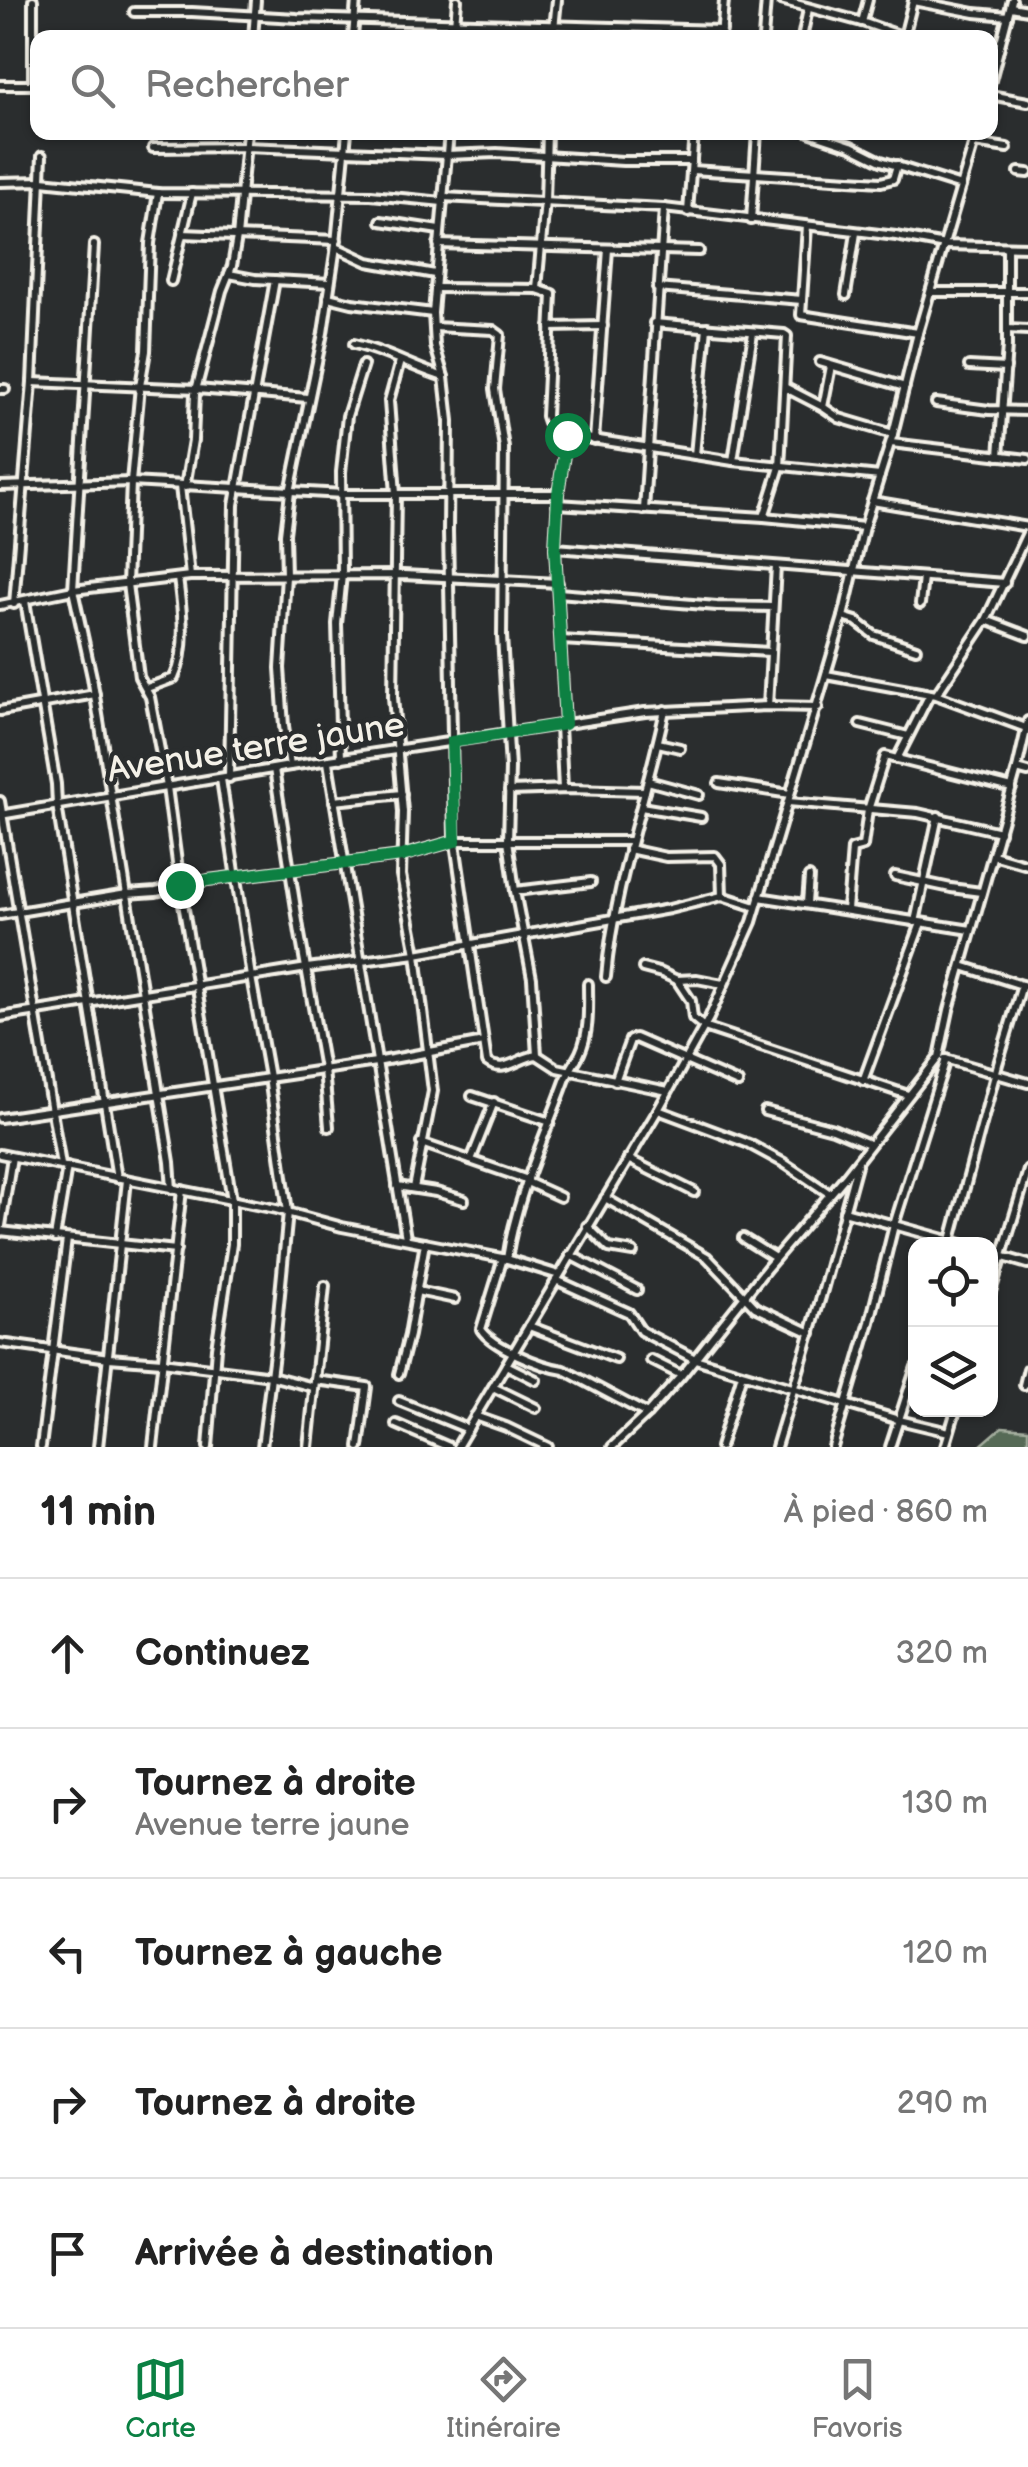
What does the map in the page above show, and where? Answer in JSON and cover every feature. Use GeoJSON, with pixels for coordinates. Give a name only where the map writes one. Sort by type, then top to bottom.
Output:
{"type":"FeatureCollection","features":[{"type":"Feature","properties":{"kind":"street"},"geometry":{"type":"LineString","coordinates":[[33,0],[34,30]]}},
{"type":"Feature","properties":{"kind":"street"},"geometry":{"type":"LineString","coordinates":[[253,30],[256,0]]}},
{"type":"Feature","properties":{"kind":"street"},"geometry":{"type":"LineString","coordinates":[[354,30],[356,0]]}},
{"type":"Feature","properties":{"kind":"street"},"geometry":{"type":"LineString","coordinates":[[454,30],[457,0]]}},
{"type":"Feature","properties":{"kind":"street"},"geometry":{"type":"LineString","coordinates":[[555,30],[556,0]]}},
{"type":"Feature","properties":{"kind":"street"},"geometry":{"type":"LineString","coordinates":[[722,30],[724,0]]}},
{"type":"Feature","properties":{"kind":"street"},"geometry":{"type":"LineString","coordinates":[[764,30],[766,0]]}},
{"type":"Feature","properties":{"kind":"street"},"geometry":{"type":"LineString","coordinates":[[781,0],[885,30]]}},
{"type":"Feature","properties":{"kind":"street"},"geometry":{"type":"LineString","coordinates":[[819,11],[822,0]]}},
{"type":"Feature","properties":{"kind":"street"},"geometry":{"type":"LineString","coordinates":[[862,22],[868,0]]}},
{"type":"Feature","properties":{"kind":"street"},"geometry":{"type":"LineString","coordinates":[[907,30],[913,0],[975,14],[1008,16]]}},
{"type":"Feature","properties":{"kind":"street"},"geometry":{"type":"LineString","coordinates":[[998,44],[1012,4],[1028,10]]}},
{"type":"Feature","properties":{"kind":"street"},"geometry":{"type":"LineString","coordinates":[[804,30],[808,8]]}},
{"type":"Feature","properties":{"kind":"street"},"geometry":{"type":"LineString","coordinates":[[134,12],[655,30]]}},
{"type":"Feature","properties":{"kind":"street"},"geometry":{"type":"LineString","coordinates":[[0,85],[30,85]]}},
{"type":"Feature","properties":{"kind":"street"},"geometry":{"type":"LineString","coordinates":[[998,96],[1028,102]]}},
{"type":"Feature","properties":{"kind":"street"},"geometry":{"type":"LineString","coordinates":[[190,576],[183,487],[193,440],[194,400],[237,237],[246,140]]}},
{"type":"Feature","properties":{"kind":"street"},"geometry":{"type":"LineString","coordinates":[[290,766],[280,668],[286,534],[290,492],[337,244],[347,140]]}},
{"type":"Feature","properties":{"kind":"street"},"geometry":{"type":"LineString","coordinates":[[448,140],[433,313],[435,346],[444,377],[450,456],[455,841],[487,1062],[491,1066],[511,1066],[537,1055],[568,1071],[668,1091]]}},
{"type":"Feature","properties":{"kind":"street"},"geometry":{"type":"LineString","coordinates":[[537,289],[547,140]]}},
{"type":"Feature","properties":{"kind":"street"},"geometry":{"type":"LineString","coordinates":[[688,212],[693,140]]}},
{"type":"Feature","properties":{"kind":"street"},"geometry":{"type":"LineString","coordinates":[[751,220],[756,140]]}},
{"type":"Feature","properties":{"kind":"street"},"geometry":{"type":"LineString","coordinates":[[833,140],[881,161],[961,186]]}},
{"type":"Feature","properties":{"kind":"street"},"geometry":{"type":"LineString","coordinates":[[457,1447],[658,1110],[704,1027],[752,922],[844,617],[864,526],[975,140]]}},
{"type":"Feature","properties":{"kind":"street"},"geometry":{"type":"LineString","coordinates":[[974,143],[1007,148]]}},
{"type":"Feature","properties":{"kind":"street"},"geometry":{"type":"LineString","coordinates":[[153,148],[246,147],[497,153],[623,161],[692,160]]}},
{"type":"Feature","properties":{"kind":"street"},"geometry":{"type":"LineString","coordinates":[[14,604],[32,382],[42,156]]}},
{"type":"Feature","properties":{"kind":"street"},"geometry":{"type":"LineString","coordinates":[[692,170],[886,182],[893,178],[897,165]]}},
{"type":"Feature","properties":{"kind":"street"},"geometry":{"type":"LineString","coordinates":[[0,182],[42,181],[158,193],[371,195],[664,208],[945,245],[1028,247]]}},
{"type":"Feature","properties":{"kind":"street"},"geometry":{"type":"LineString","coordinates":[[158,193],[150,243],[146,351],[126,569],[139,677],[147,688],[167,787],[232,1200],[232,1244],[216,1348],[208,1447]]}},
{"type":"Feature","properties":{"kind":"street"},"geometry":{"type":"LineString","coordinates":[[171,281],[192,193]]}},
{"type":"Feature","properties":{"kind":"street"},"geometry":{"type":"LineString","coordinates":[[644,510],[664,208]]}},
{"type":"Feature","properties":{"kind":"street"},"geometry":{"type":"LineString","coordinates":[[381,222],[439,230]]}},
{"type":"Feature","properties":{"kind":"street"},"geometry":{"type":"LineString","coordinates":[[807,226],[800,312],[803,316],[918,333]]}},
{"type":"Feature","properties":{"kind":"street"},"geometry":{"type":"LineString","coordinates":[[846,295],[856,232]]}},
{"type":"Feature","properties":{"kind":"street"},"geometry":{"type":"LineString","coordinates":[[182,234],[337,244],[353,257],[368,262],[436,274]]}},
{"type":"Feature","properties":{"kind":"street"},"geometry":{"type":"LineString","coordinates":[[94,244],[73,590],[95,694],[172,1188]]}},
{"type":"Feature","properties":{"kind":"street"},"geometry":{"type":"LineString","coordinates":[[438,244],[699,251]]}},
{"type":"Feature","properties":{"kind":"street"},"geometry":{"type":"LineString","coordinates":[[999,456],[1008,329],[1008,247]]}},
{"type":"Feature","properties":{"kind":"street"},"geometry":{"type":"LineString","coordinates":[[594,440],[608,248]]}},
{"type":"Feature","properties":{"kind":"street"},"geometry":{"type":"LineString","coordinates":[[229,274],[330,284]]}},
{"type":"Feature","properties":{"kind":"street"},"geometry":{"type":"LineString","coordinates":[[262,1447],[288,1212],[225,778],[234,505],[275,280]]}},
{"type":"Feature","properties":{"kind":"street"},"geometry":{"type":"LineString","coordinates":[[436,288],[537,289],[552,294],[546,416],[548,422],[567,435],[733,461],[880,476]]}},
{"type":"Feature","properties":{"kind":"street"},"geometry":{"type":"LineString","coordinates":[[658,288],[802,300]]}},
{"type":"Feature","properties":{"kind":"street"},"geometry":{"type":"LineString","coordinates":[[932,292],[1028,292]]}},
{"type":"Feature","properties":{"kind":"street"},"geometry":{"type":"LineString","coordinates":[[328,297],[433,313]]}},
{"type":"Feature","properties":{"kind":"street"},"geometry":{"type":"LineString","coordinates":[[654,322],[787,336],[780,467],[764,517]]}},
{"type":"Feature","properties":{"kind":"street"},"geometry":{"type":"LineString","coordinates":[[550,327],[602,326]]}},
{"type":"Feature","properties":{"kind":"street"},"geometry":{"type":"LineString","coordinates":[[434,327],[500,333],[495,389],[504,448],[502,580],[508,840],[532,978],[537,1055]]}},
{"type":"Feature","properties":{"kind":"street"},"geometry":{"type":"LineString","coordinates":[[695,454],[706,327]]}},
{"type":"Feature","properties":{"kind":"street"},"geometry":{"type":"LineString","coordinates":[[1008,329],[1028,330]]}},
{"type":"Feature","properties":{"kind":"street"},"geometry":{"type":"LineString","coordinates":[[733,461],[753,332]]}},
{"type":"Feature","properties":{"kind":"street"},"geometry":{"type":"LineString","coordinates":[[354,344],[378,349],[444,377]]}},
{"type":"Feature","properties":{"kind":"street"},"geometry":{"type":"LineString","coordinates":[[400,361],[390,401],[396,494],[393,698],[402,794],[402,875],[433,1094],[414,1188]]}},
{"type":"Feature","properties":{"kind":"street"},"geometry":{"type":"LineString","coordinates":[[820,362],[905,387]]}},
{"type":"Feature","properties":{"kind":"street"},"geometry":{"type":"LineString","coordinates":[[341,759],[338,624],[342,576],[341,472],[347,416],[363,365]]}},
{"type":"Feature","properties":{"kind":"street"},"geometry":{"type":"LineString","coordinates":[[824,406],[831,366]]}},
{"type":"Feature","properties":{"kind":"street"},"geometry":{"type":"LineString","coordinates":[[968,366],[1006,368]]}},
{"type":"Feature","properties":{"kind":"street"},"geometry":{"type":"LineString","coordinates":[[32,382],[308,398]]}},
{"type":"Feature","properties":{"kind":"street"},"geometry":{"type":"LineString","coordinates":[[785,388],[824,406],[839,418],[893,434]]}},
{"type":"Feature","properties":{"kind":"street"},"geometry":{"type":"LineString","coordinates":[[936,403],[1028,411]]}},
{"type":"Feature","properties":{"kind":"street"},"geometry":{"type":"LineString","coordinates":[[563,789],[555,548],[567,435]]}},
{"type":"Feature","properties":{"kind":"street"},"geometry":{"type":"LineString","coordinates":[[890,443],[1028,458]]}},
{"type":"Feature","properties":{"kind":"street"},"geometry":{"type":"LineString","coordinates":[[0,486],[131,482],[343,494],[558,494]]}},
{"type":"Feature","properties":{"kind":"street"},"geometry":{"type":"LineString","coordinates":[[872,500],[1028,529],[986,620],[933,694],[897,758]]}},
{"type":"Feature","properties":{"kind":"street"},"geometry":{"type":"LineString","coordinates":[[558,504],[864,526]]}},
{"type":"Feature","properties":{"kind":"street"},"geometry":{"type":"LineString","coordinates":[[555,548],[1004,582]]}},
{"type":"Feature","properties":{"kind":"street"},"geometry":{"type":"LineString","coordinates":[[768,706],[776,566]]}},
{"type":"Feature","properties":{"kind":"street"},"geometry":{"type":"LineString","coordinates":[[126,569],[145,582]]}},
{"type":"Feature","properties":{"kind":"street"},"geometry":{"type":"LineString","coordinates":[[0,606],[73,590],[190,576],[450,577],[558,583]]}},
{"type":"Feature","properties":{"kind":"street"},"geometry":{"type":"LineString","coordinates":[[147,688],[174,678],[179,668],[182,623],[178,578]]}},
{"type":"Feature","properties":{"kind":"street"},"geometry":{"type":"LineString","coordinates":[[920,604],[923,578]]}},
{"type":"Feature","properties":{"kind":"street"},"geometry":{"type":"LineString","coordinates":[[558,593],[773,607]]}},
{"type":"Feature","properties":{"kind":"street"},"geometry":{"type":"LineString","coordinates":[[25,601],[117,1178]]}},
{"type":"Feature","properties":{"kind":"street"},"geometry":{"type":"LineString","coordinates":[[844,617],[874,635],[916,649]]}},
{"type":"Feature","properties":{"kind":"street"},"geometry":{"type":"LineString","coordinates":[[986,620],[1028,636]]}},
{"type":"Feature","properties":{"kind":"street"},"geometry":{"type":"LineString","coordinates":[[561,640],[770,652]]}},
{"type":"Feature","properties":{"kind":"street"},"geometry":{"type":"LineString","coordinates":[[826,676],[933,694],[1027,725],[949,1010],[933,1108],[894,1225],[833,1447]]}},
{"type":"Feature","properties":{"kind":"street"},"geometry":{"type":"LineString","coordinates":[[0,711],[95,694]]}},
{"type":"Feature","properties":{"kind":"street","name":"Avenue terre jaune"},"geometry":{"type":"LineString","coordinates":[[1,815],[290,766],[665,710],[818,706]]}},
{"type":"Feature","properties":{"kind":"street"},"geometry":{"type":"LineString","coordinates":[[606,977],[630,845],[665,710]]}},
{"type":"Feature","properties":{"kind":"street"},"geometry":{"type":"LineString","coordinates":[[860,724],[908,736]]}},
{"type":"Feature","properties":{"kind":"street"},"geometry":{"type":"LineString","coordinates":[[658,743],[680,748]]}},
{"type":"Feature","properties":{"kind":"street"},"geometry":{"type":"LineString","coordinates":[[847,910],[852,849],[862,846],[883,758],[897,758],[1012,788]]}},
{"type":"Feature","properties":{"kind":"street"},"geometry":{"type":"LineString","coordinates":[[328,762],[406,1238]]}},
{"type":"Feature","properties":{"kind":"street"},"geometry":{"type":"LineString","coordinates":[[274,769],[324,1069],[329,1127]]}},
{"type":"Feature","properties":{"kind":"street"},"geometry":{"type":"LineString","coordinates":[[1018,769],[1028,772]]}},
{"type":"Feature","properties":{"kind":"street"},"geometry":{"type":"LineString","coordinates":[[648,780],[699,796]]}},
{"type":"Feature","properties":{"kind":"street"},"geometry":{"type":"LineString","coordinates":[[719,783],[868,810],[938,816],[1000,832]]}},
{"type":"Feature","properties":{"kind":"street"},"geometry":{"type":"LineString","coordinates":[[509,792],[646,790]]}},
{"type":"Feature","properties":{"kind":"street"},"geometry":{"type":"LineString","coordinates":[[334,801],[402,794]]}},
{"type":"Feature","properties":{"kind":"street"},"geometry":{"type":"LineString","coordinates":[[0,802],[64,1167],[55,1238]]}},
{"type":"Feature","properties":{"kind":"street"},"geometry":{"type":"LineString","coordinates":[[641,807],[701,817]]}},
{"type":"Feature","properties":{"kind":"street"},"geometry":{"type":"LineString","coordinates":[[862,1081],[918,922],[938,816]]}},
{"type":"Feature","properties":{"kind":"street"},"geometry":{"type":"LineString","coordinates":[[0,915],[237,876],[402,856],[455,841],[630,845],[666,857],[716,856],[722,896]]}},
{"type":"Feature","properties":{"kind":"street"},"geometry":{"type":"LineString","coordinates":[[993,855],[1028,865]]}},
{"type":"Feature","properties":{"kind":"street"},"geometry":{"type":"LineString","coordinates":[[896,876],[981,892]]}},
{"type":"Feature","properties":{"kind":"street"},"geometry":{"type":"LineString","coordinates":[[807,903],[809,877]]}},
{"type":"Feature","properties":{"kind":"street"},"geometry":{"type":"LineString","coordinates":[[516,892],[590,882]]}},
{"type":"Feature","properties":{"kind":"street"},"geometry":{"type":"LineString","coordinates":[[0,1018],[416,954],[722,896],[756,907]]}},
{"type":"Feature","properties":{"kind":"street"},"geometry":{"type":"LineString","coordinates":[[759,897],[971,930]]}},
{"type":"Feature","properties":{"kind":"street"},"geometry":{"type":"LineString","coordinates":[[952,1237],[995,1074],[1025,986],[962,966]]}},
{"type":"Feature","properties":{"kind":"street"},"geometry":{"type":"LineString","coordinates":[[642,968],[677,980],[697,978],[722,984]]}},
{"type":"Feature","properties":{"kind":"street"},"geometry":{"type":"LineString","coordinates":[[677,980],[691,1001],[693,1018],[704,1027],[908,1095]]}},
{"type":"Feature","properties":{"kind":"street"},"geometry":{"type":"LineString","coordinates":[[588,984],[584,1042],[568,1071],[513,1222],[481,1329],[484,1335],[514,1352],[552,1369],[564,1370],[647,1414]]}},
{"type":"Feature","properties":{"kind":"street"},"geometry":{"type":"LineString","coordinates":[[614,1081],[630,1040],[636,1038],[738,1083]]}},
{"type":"Feature","properties":{"kind":"street"},"geometry":{"type":"LineString","coordinates":[[0,1118],[376,1062],[484,1042]]}},
{"type":"Feature","properties":{"kind":"street"},"geometry":{"type":"LineString","coordinates":[[942,1058],[1028,1083]]}},
{"type":"Feature","properties":{"kind":"street"},"geometry":{"type":"LineString","coordinates":[[612,1447],[682,1375],[942,1058]]}},
{"type":"Feature","properties":{"kind":"street"},"geometry":{"type":"LineString","coordinates":[[472,1096],[550,1122]]}},
{"type":"Feature","properties":{"kind":"street"},"geometry":{"type":"LineString","coordinates":[[472,1160],[494,1102]]}},
{"type":"Feature","properties":{"kind":"street"},"geometry":{"type":"LineString","coordinates":[[658,1110],[749,1144],[830,1194]]}},
{"type":"Feature","properties":{"kind":"street"},"geometry":{"type":"LineString","coordinates":[[764,1112],[870,1144]]}},
{"type":"Feature","properties":{"kind":"street"},"geometry":{"type":"LineString","coordinates":[[421,1143],[528,1181],[560,1197]]}},
{"type":"Feature","properties":{"kind":"street"},"geometry":{"type":"LineString","coordinates":[[0,1154],[505,1259],[557,1277],[629,1313],[641,1331],[695,1359],[950,1432]]}},
{"type":"Feature","properties":{"kind":"street"},"geometry":{"type":"LineString","coordinates":[[12,1157],[0,1232],[176,1250]]}},
{"type":"Feature","properties":{"kind":"street"},"geometry":{"type":"LineString","coordinates":[[628,1160],[694,1192]]}},
{"type":"Feature","properties":{"kind":"street"},"geometry":{"type":"LineString","coordinates":[[776,1447],[858,1160]]}},
{"type":"Feature","properties":{"kind":"street"},"geometry":{"type":"LineString","coordinates":[[998,1269],[1028,1170]]}},
{"type":"Feature","properties":{"kind":"street"},"geometry":{"type":"LineString","coordinates":[[98,1447],[126,1180]]}},
{"type":"Feature","properties":{"kind":"street"},"geometry":{"type":"LineString","coordinates":[[397,1186],[464,1200]]}},
{"type":"Feature","properties":{"kind":"street"},"geometry":{"type":"LineString","coordinates":[[153,1447],[182,1190]]}},
{"type":"Feature","properties":{"kind":"street"},"geometry":{"type":"LineString","coordinates":[[605,1198],[707,1256],[755,1307],[811,1333]]}},
{"type":"Feature","properties":{"kind":"street"},"geometry":{"type":"LineString","coordinates":[[844,1211],[931,1237]]}},
{"type":"Feature","properties":{"kind":"street"},"geometry":{"type":"LineString","coordinates":[[587,1226],[610,1248],[633,1252]]}},
{"type":"Feature","properties":{"kind":"street"},"geometry":{"type":"LineString","coordinates":[[743,1238],[776,1258]]}},
{"type":"Feature","properties":{"kind":"street"},"geometry":{"type":"LineString","coordinates":[[41,1447],[67,1239]]}},
{"type":"Feature","properties":{"kind":"street"},"geometry":{"type":"LineString","coordinates":[[399,1374],[424,1243]]}},
{"type":"Feature","properties":{"kind":"street"},"geometry":{"type":"LineString","coordinates":[[998,1255],[1028,1264]]}},
{"type":"Feature","properties":{"kind":"street"},"geometry":{"type":"LineString","coordinates":[[570,1256],[637,1290]]}},
{"type":"Feature","properties":{"kind":"street"},"geometry":{"type":"LineString","coordinates":[[308,1447],[325,1286]]}},
{"type":"Feature","properties":{"kind":"street"},"geometry":{"type":"LineString","coordinates":[[416,1291],[455,1299]]}},
{"type":"Feature","properties":{"kind":"street"},"geometry":{"type":"LineString","coordinates":[[529,1326],[616,1359]]}},
{"type":"Feature","properties":{"kind":"street"},"geometry":{"type":"LineString","coordinates":[[0,1344],[214,1368],[314,1384],[368,1387],[359,1447]]}},
{"type":"Feature","properties":{"kind":"street"},"geometry":{"type":"LineString","coordinates":[[651,1360],[682,1375]]}},
{"type":"Feature","properties":{"kind":"street"},"geometry":{"type":"LineString","coordinates":[[506,1365],[536,1380]]}},
{"type":"Feature","properties":{"kind":"street"},"geometry":{"type":"LineString","coordinates":[[1024,1385],[1028,1369]]}},
{"type":"Feature","properties":{"kind":"street"},"geometry":{"type":"LineString","coordinates":[[720,1447],[742,1374]]}},
{"type":"Feature","properties":{"kind":"street"},"geometry":{"type":"LineString","coordinates":[[493,1387],[536,1408]]}},
{"type":"Feature","properties":{"kind":"street"},"geometry":{"type":"LineString","coordinates":[[890,1447],[908,1392]]}},
{"type":"Feature","properties":{"kind":"street"},"geometry":{"type":"LineString","coordinates":[[399,1400],[468,1429]]}},
{"type":"Feature","properties":{"kind":"street"},"geometry":{"type":"LineString","coordinates":[[476,1416],[548,1447]]}},
{"type":"Feature","properties":{"kind":"street"},"geometry":{"type":"LineString","coordinates":[[945,1447],[954,1417]]}},
{"type":"Feature","properties":{"kind":"street"},"geometry":{"type":"LineString","coordinates":[[396,1424],[448,1447]]}},
{"type":"Feature","properties":{"kind":"green space"},"geometry":{"type":"Polygon","coordinates":[[[1002,1427],[1028,1429],[1028,1447],[979,1447],[1002,1427]]]}},
{"type":"Feature","properties":{"kind":"route"},"geometry":{"type":"LineString","coordinates":[[180,885],[402,856],[445,846],[455,841],[452,742],[565,724],[555,548],[567,435]]}}]}
